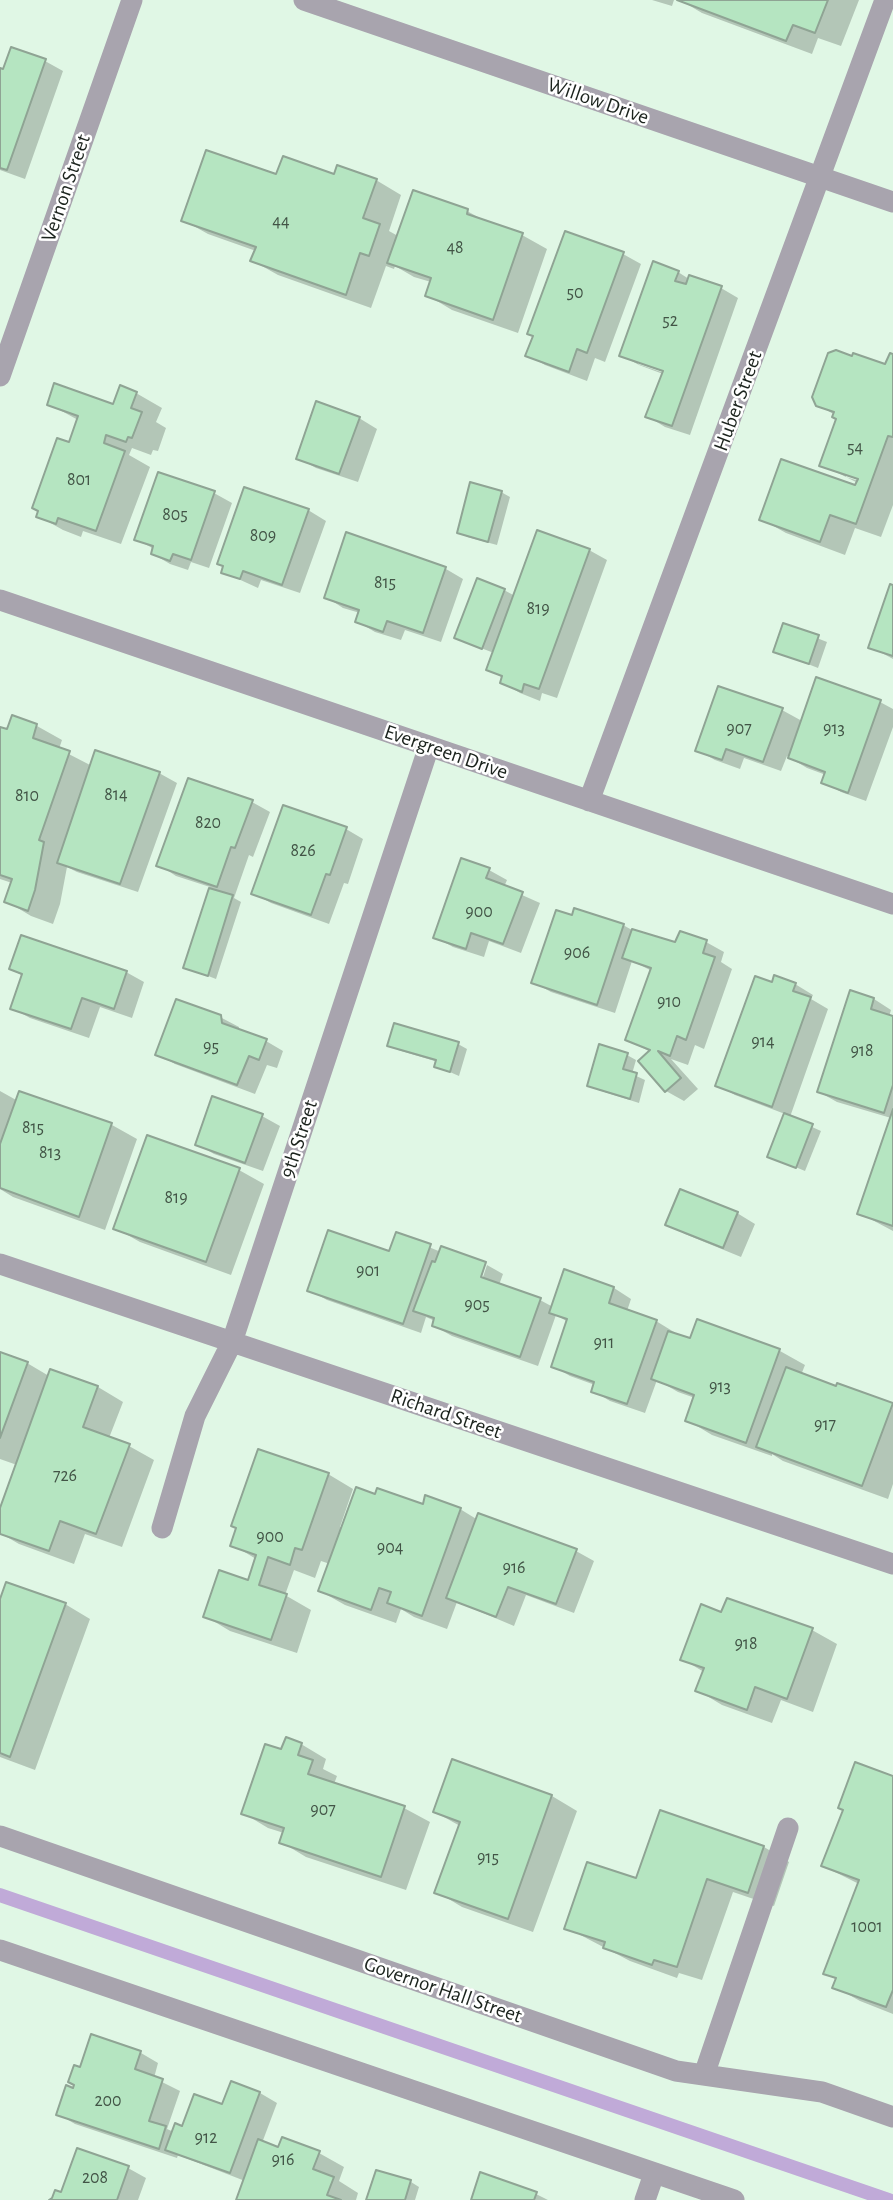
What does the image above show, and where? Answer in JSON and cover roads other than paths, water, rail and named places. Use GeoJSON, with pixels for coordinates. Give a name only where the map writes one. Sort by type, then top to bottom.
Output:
{"type":"FeatureCollection","features":[{"type":"Feature","properties":{"kind":"street","name":"Vernon Street"},"geometry":{"type":"LineString","coordinates":[[0,376],[132,0]]}},
{"type":"Feature","properties":{"kind":"street","name":"Willow Drive"},"geometry":{"type":"LineString","coordinates":[[304,0],[893,202]]}},
{"type":"Feature","properties":{"kind":"street","name":"Huber Street"},"geometry":{"type":"LineString","coordinates":[[589,801],[885,0]]}},
{"type":"Feature","properties":{"kind":"street","name":"Evergreen Drive"},"geometry":{"type":"LineString","coordinates":[[0,600],[893,904]]}},
{"type":"Feature","properties":{"kind":"street","name":"9th Street"},"geometry":{"type":"LineString","coordinates":[[162,1528],[195,1416],[232,1342],[429,746]]}},
{"type":"Feature","properties":{"kind":"street","name":"Richard Street"},"geometry":{"type":"LineString","coordinates":[[0,1264],[893,1564]]}},
{"type":"Feature","properties":{"kind":"street"},"geometry":{"type":"LineString","coordinates":[[704,2075],[788,1828]]}},
{"type":"Feature","properties":{"kind":"street","name":"Governor Hall Street"},"geometry":{"type":"LineString","coordinates":[[0,1836],[676,2071],[822,2092],[893,2117]]}},
{"type":"Feature","properties":{"kind":"street"},"geometry":{"type":"LineString","coordinates":[[0,1950],[734,2200]]}},
{"type":"Feature","properties":{"kind":"street"},"geometry":{"type":"LineString","coordinates":[[645,2200],[654,2174]]}},
{"type":"Feature","properties":{"kind":"waterway"},"geometry":{"type":"LineString","coordinates":[[0,1895],[889,2200]]}}]}
